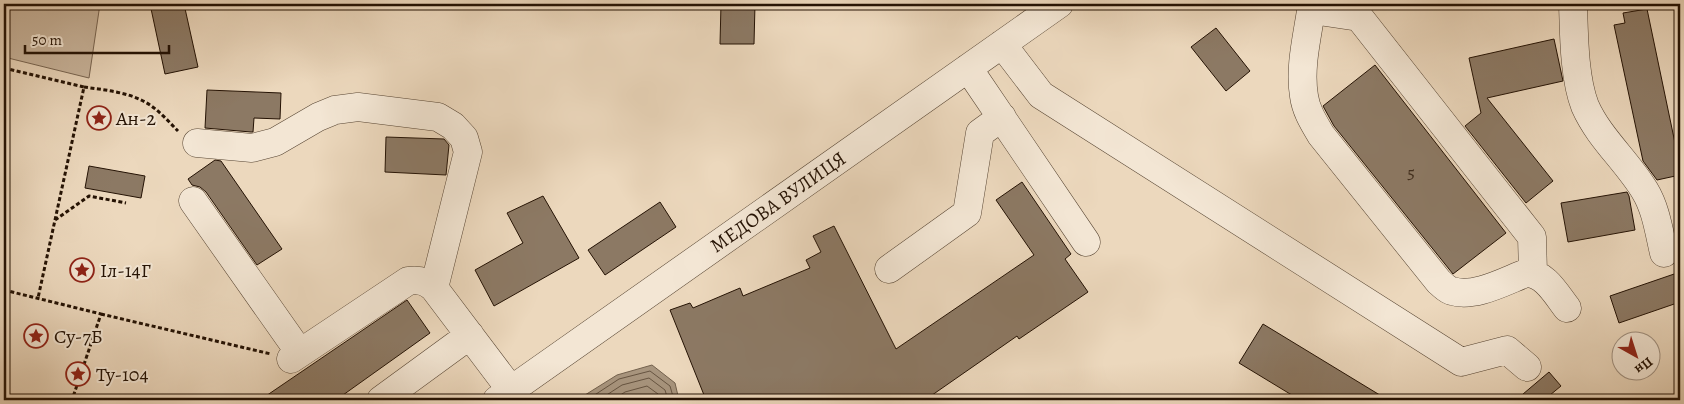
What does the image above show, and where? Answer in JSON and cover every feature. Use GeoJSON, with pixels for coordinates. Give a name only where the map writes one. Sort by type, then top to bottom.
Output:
{"type":"FeatureCollection","features":[{"type":"Feature","properties":{"kind":"street","name":"МЕДОВА ВУЛИЦЯ"},"geometry":{"type":"LineString","coordinates":[[504,395],[1058,4]]}},
{"type":"Feature","properties":{"kind":"street"},"geometry":{"type":"LineString","coordinates":[[1573,4],[1576,67],[1585,106],[1605,139],[1644,189],[1651,201],[1664,252]]}},
{"type":"Feature","properties":{"kind":"street"},"geometry":{"type":"LineString","coordinates":[[1533,273],[1532,237],[1359,17],[1312,7],[1302,72],[1304,98],[1310,117],[1321,135],[1439,282],[1450,291],[1465,293],[1480,290],[1526,273],[1533,273],[1546,281],[1567,308]]}},
{"type":"Feature","properties":{"kind":"street"},"geometry":{"type":"LineString","coordinates":[[1002,44],[1041,95],[1461,362],[1507,350],[1527,367]]}},
{"type":"Feature","properties":{"kind":"street"},"geometry":{"type":"LineString","coordinates":[[968,68],[1086,242]]}},
{"type":"Feature","properties":{"kind":"street"},"geometry":{"type":"LineString","coordinates":[[197,143],[252,148],[275,142],[318,117],[335,110],[358,108],[438,117],[453,126],[464,138],[468,152],[434,288]]}},
{"type":"Feature","properties":{"kind":"street"},"geometry":{"type":"LineString","coordinates":[[889,270],[967,213],[980,133],[1002,117]]}},
{"type":"Feature","properties":{"kind":"street"},"geometry":{"type":"LineString","coordinates":[[193,201],[296,356],[408,281],[417,279],[426,282],[434,288],[470,335],[504,395]]}},
{"type":"Feature","properties":{"kind":"street"},"geometry":{"type":"LineString","coordinates":[[381,400],[470,335]]}},
{"type":"Feature","properties":{"kind":"path"},"geometry":{"type":"LineString","coordinates":[[4,68],[84,87],[124,93],[146,102],[180,133],[197,143]]}},
{"type":"Feature","properties":{"kind":"path"},"geometry":{"type":"LineString","coordinates":[[38,298],[84,87]]}},
{"type":"Feature","properties":{"kind":"path"},"geometry":{"type":"LineString","coordinates":[[55,220],[90,196],[126,203]]}},
{"type":"Feature","properties":{"kind":"path"},"geometry":{"type":"LineString","coordinates":[[4,290],[101,314],[296,356]]}},
{"type":"Feature","properties":{"kind":"path"},"geometry":{"type":"LineString","coordinates":[[72,400],[101,314]]}},
{"type":"Feature","properties":{"kind":"shaded area"},"geometry":{"type":"Polygon","coordinates":[[[4,4],[100,4],[89,78],[4,57],[4,4]]]}},
{"type":"Feature","properties":{"kind":"water"},"geometry":{"type":"Polygon","coordinates":[[[652,365],[675,383],[679,400],[577,400],[617,375],[652,365]]]}},
{"type":"Feature","properties":{"kind":"building"},"geometry":{"type":"Polygon","coordinates":[[[150,4],[184,4],[198,67],[165,74],[150,4]]]}},
{"type":"Feature","properties":{"kind":"building"},"geometry":{"type":"Polygon","coordinates":[[[721,4],[755,4],[754,44],[720,44],[721,4]]]}},
{"type":"Feature","properties":{"kind":"building"},"geometry":{"type":"Polygon","coordinates":[[[1647,9],[1680,167],[1680,175],[1657,180],[1643,161],[1614,25],[1625,23],[1623,13],[1647,9]]]}},
{"type":"Feature","properties":{"kind":"building"},"geometry":{"type":"Polygon","coordinates":[[[1216,28],[1250,71],[1226,91],[1191,47],[1216,28]]]}},
{"type":"Feature","properties":{"kind":"building"},"geometry":{"type":"Polygon","coordinates":[[[1554,39],[1563,81],[1487,98],[1553,181],[1526,203],[1465,126],[1481,113],[1469,58],[1554,39]]]}},
{"type":"Feature","properties":{"kind":"building"},"geometry":{"type":"Polygon","coordinates":[[[1375,65],[1506,233],[1453,274],[1334,126],[1323,106],[1375,65]]]}},
{"type":"Feature","properties":{"kind":"building"},"geometry":{"type":"Polygon","coordinates":[[[207,90],[281,93],[280,119],[254,118],[253,132],[205,128],[207,90]]]}},
{"type":"Feature","properties":{"kind":"building"},"geometry":{"type":"Polygon","coordinates":[[[386,137],[444,139],[449,145],[446,175],[385,172],[386,137]]]}},
{"type":"Feature","properties":{"kind":"building"},"geometry":{"type":"Polygon","coordinates":[[[215,160],[221,161],[282,249],[257,265],[206,192],[200,187],[192,185],[188,179],[215,160]]]}},
{"type":"Feature","properties":{"kind":"building"},"geometry":{"type":"Polygon","coordinates":[[[89,166],[145,176],[141,198],[85,188],[89,166]]]}},
{"type":"Feature","properties":{"kind":"building"},"geometry":{"type":"Polygon","coordinates":[[[1022,182],[1071,254],[1065,259],[1088,292],[1019,339],[1017,336],[925,400],[706,400],[670,310],[690,303],[693,308],[740,288],[743,296],[810,268],[806,260],[821,252],[813,236],[834,226],[896,349],[1034,255],[996,200],[1022,182]]]}},
{"type":"Feature","properties":{"kind":"building"},"geometry":{"type":"Polygon","coordinates":[[[1627,192],[1635,230],[1568,242],[1561,203],[1627,192]]]}},
{"type":"Feature","properties":{"kind":"building"},"geometry":{"type":"Polygon","coordinates":[[[543,196],[579,258],[494,306],[475,270],[523,243],[507,213],[543,196]]]}},
{"type":"Feature","properties":{"kind":"building"},"geometry":{"type":"Polygon","coordinates":[[[660,202],[676,227],[605,275],[588,250],[660,202]]]}},
{"type":"Feature","properties":{"kind":"building"},"geometry":{"type":"Polygon","coordinates":[[[1680,272],[1680,302],[1619,323],[1610,296],[1680,272]]]}},
{"type":"Feature","properties":{"kind":"building"},"geometry":{"type":"Polygon","coordinates":[[[407,300],[430,333],[336,400],[260,400],[407,300]]]}},
{"type":"Feature","properties":{"kind":"building"},"geometry":{"type":"Polygon","coordinates":[[[1263,324],[1388,400],[1300,400],[1239,363],[1263,324]]]}},
{"type":"Feature","properties":{"kind":"building"},"geometry":{"type":"Polygon","coordinates":[[[1549,372],[1561,386],[1544,400],[1516,400],[1549,372]]]}},
{"type":"Feature","properties":{"kind":"place","name":"Ан-2"},"geometry":{"type":"Point","coordinates":[99,118]}},
{"type":"Feature","properties":{"kind":"place","name":"Іл-14Г"},"geometry":{"type":"Point","coordinates":[82,270]}},
{"type":"Feature","properties":{"kind":"place","name":"Су-7Б"},"geometry":{"type":"Point","coordinates":[36,336]}},
{"type":"Feature","properties":{"kind":"place","name":"Ту-104"},"geometry":{"type":"Point","coordinates":[78,374]}}]}
